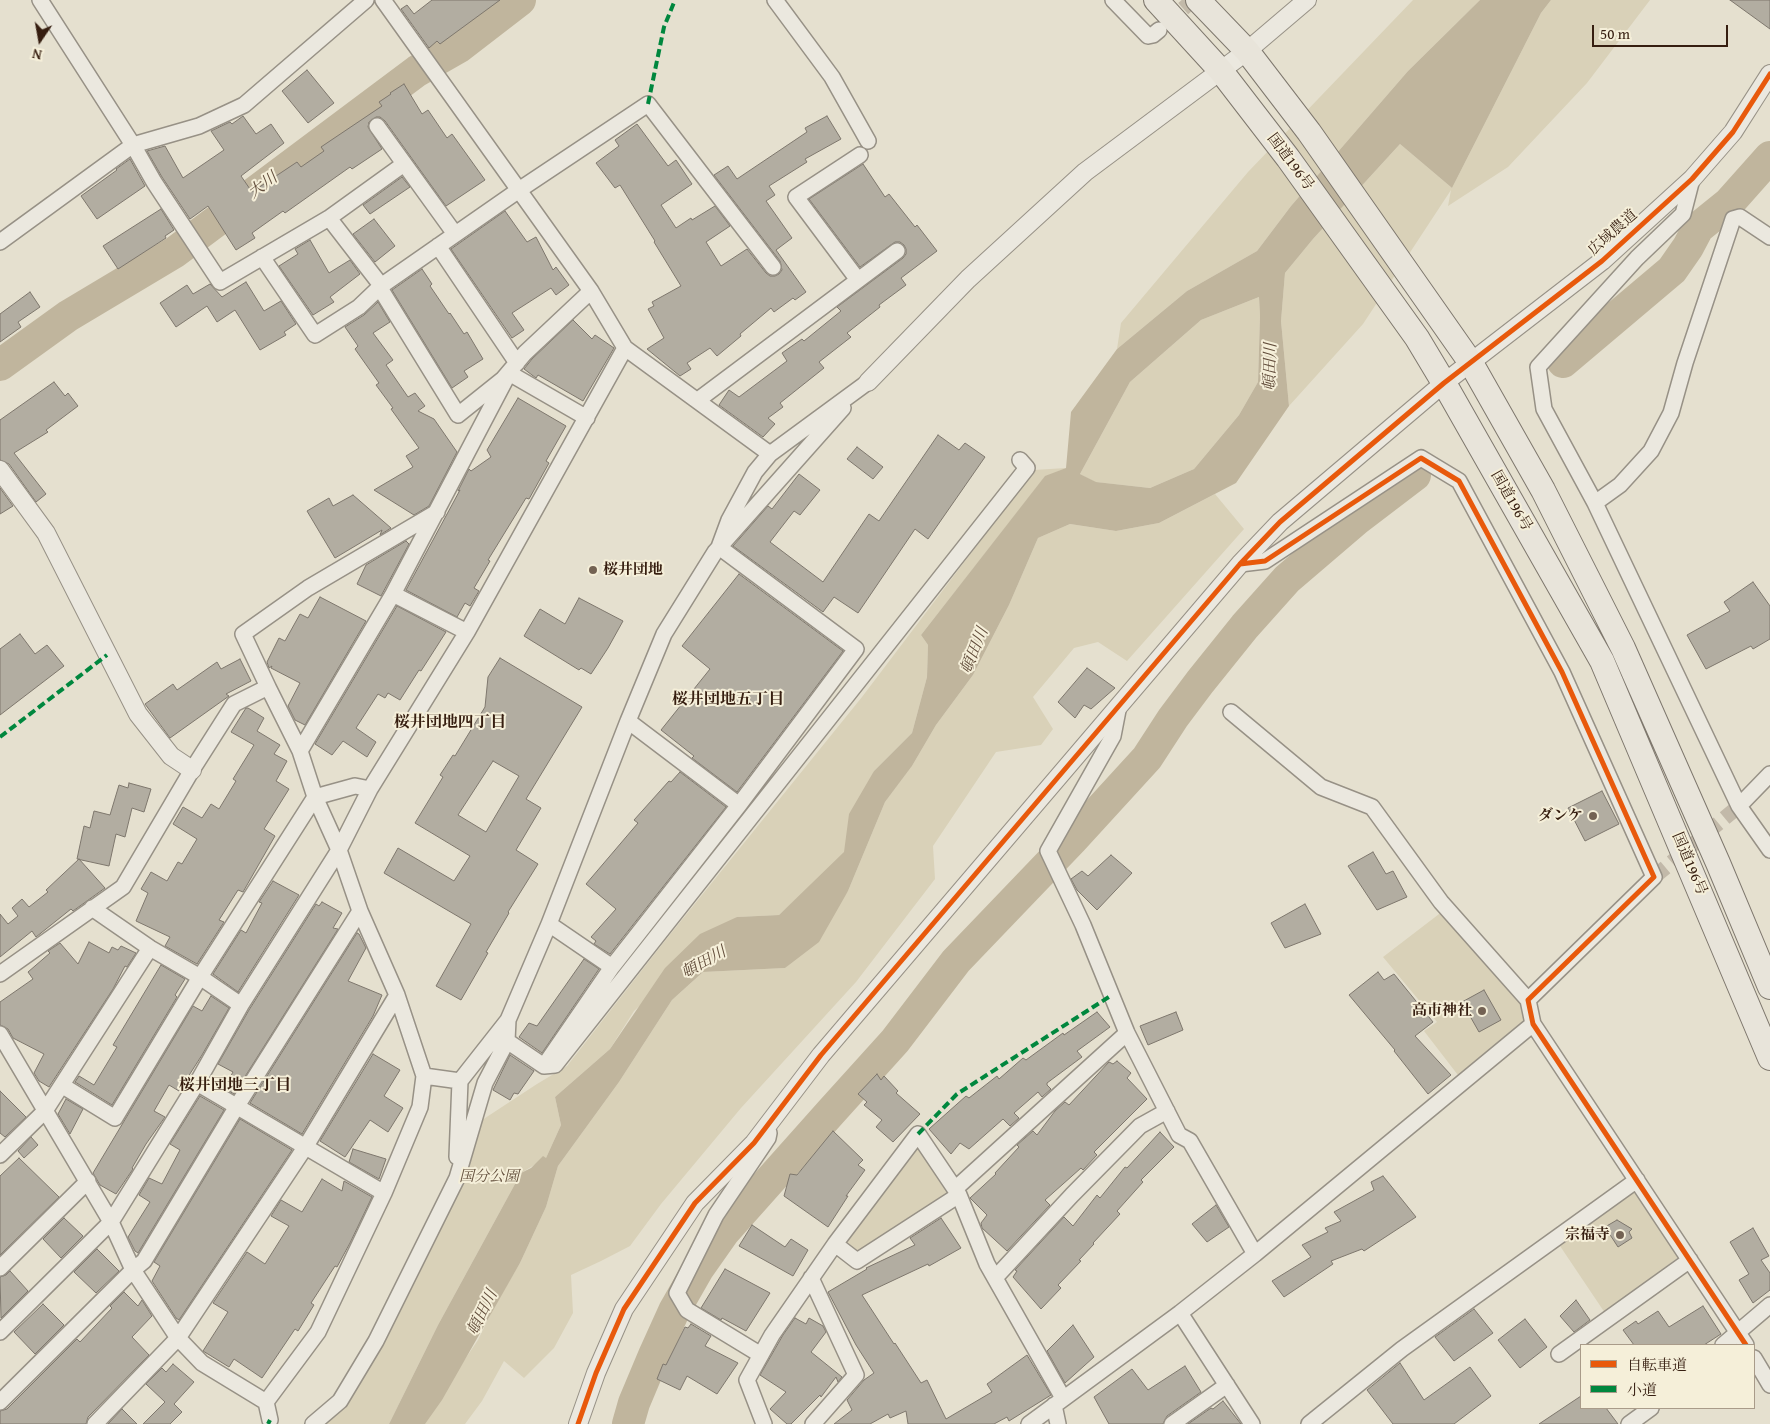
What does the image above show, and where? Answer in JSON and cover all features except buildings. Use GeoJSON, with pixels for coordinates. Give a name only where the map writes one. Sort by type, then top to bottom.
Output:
{"type":"FeatureCollection","features":[{"type":"Feature","properties":{"kind":"highway","name":"国道196号"},"geometry":{"type":"LineString","coordinates":[[1156,0],[1221,71],[1288,158],[1417,338],[1444,383],[1602,661],[1770,1058]]}},
{"type":"Feature","properties":{"kind":"highway","name":"国道196号"},"geometry":{"type":"LineString","coordinates":[[1198,0],[1247,51],[1309,132],[1471,363],[1543,490],[1623,648],[1718,863],[1770,987]]}},
{"type":"Feature","properties":{"kind":"street"},"geometry":{"type":"LineString","coordinates":[[40,0],[134,145],[154,182],[220,282],[329,218],[404,164]]}},
{"type":"Feature","properties":{"kind":"street"},"geometry":{"type":"LineString","coordinates":[[0,242],[134,145],[199,126],[244,105],[366,0]]}},
{"type":"Feature","properties":{"kind":"street"},"geometry":{"type":"LineString","coordinates":[[383,0],[591,291],[625,348],[770,454]]}},
{"type":"Feature","properties":{"kind":"street"},"geometry":{"type":"LineString","coordinates":[[775,0],[832,77],[868,141]]}},
{"type":"Feature","properties":{"kind":"street"},"geometry":{"type":"LineString","coordinates":[[1113,0],[1148,36],[1152,36],[1159,30]]}},
{"type":"Feature","properties":{"kind":"street"},"geometry":{"type":"LineString","coordinates":[[457,1178],[460,1081],[508,1020],[549,924],[664,634],[719,547],[868,382],[968,279],[1085,172],[1247,51],[1307,0]]}},
{"type":"Feature","properties":{"kind":"street","name":"広域農道"},"geometry":{"type":"LineString","coordinates":[[578,1424],[596,1374],[624,1309],[695,1203],[754,1143],[821,1055],[1240,564],[1280,522],[1444,383],[1602,260],[1692,179],[1733,132],[1770,74]]}},
{"type":"Feature","properties":{"kind":"street"},"geometry":{"type":"LineString","coordinates":[[262,256],[315,335],[359,307],[381,286],[455,234],[648,104],[773,267]]}},
{"type":"Feature","properties":{"kind":"street"},"geometry":{"type":"LineString","coordinates":[[378,126],[455,234]]}},
{"type":"Feature","properties":{"kind":"street"},"geometry":{"type":"LineString","coordinates":[[858,280],[796,197],[860,155]]}},
{"type":"Feature","properties":{"kind":"street"},"geometry":{"type":"LineString","coordinates":[[1692,179],[1683,214],[1637,258],[1538,367],[1544,409],[1596,503],[1739,806],[1770,850]]}},
{"type":"Feature","properties":{"kind":"street"},"geometry":{"type":"LineString","coordinates":[[1596,503],[1620,485],[1651,451],[1671,413],[1685,364],[1733,219],[1740,217],[1770,237]]}},
{"type":"Feature","properties":{"kind":"street"},"geometry":{"type":"LineString","coordinates":[[329,218],[381,286],[383,293],[458,415],[503,379],[525,353],[591,291]]}},
{"type":"Feature","properties":{"kind":"street"},"geometry":{"type":"LineString","coordinates":[[438,246],[513,368],[587,418]]}},
{"type":"Feature","properties":{"kind":"street"},"geometry":{"type":"LineString","coordinates":[[698,400],[897,251]]}},
{"type":"Feature","properties":{"kind":"street"},"geometry":{"type":"LineString","coordinates":[[0,1332],[111,1222],[197,1083],[241,1005],[339,850],[370,789],[467,632],[625,348]]}},
{"type":"Feature","properties":{"kind":"street"},"geometry":{"type":"LineString","coordinates":[[300,751],[393,594],[513,368]]}},
{"type":"Feature","properties":{"kind":"street"},"geometry":{"type":"LineString","coordinates":[[719,547],[733,512],[755,472],[770,454],[868,382]]}},
{"type":"Feature","properties":{"kind":"street"},"geometry":{"type":"LineString","coordinates":[[1240,564],[1265,561],[1421,458],[1459,481],[1562,672],[1654,877],[1528,1000]]}},
{"type":"Feature","properties":{"kind":"street"},"geometry":{"type":"LineString","coordinates":[[507,1041],[544,1066],[555,1065],[1027,468],[1020,460]]}},
{"type":"Feature","properties":{"kind":"street"},"geometry":{"type":"LineString","coordinates":[[0,470],[46,533],[138,714],[171,756],[192,770]]}},
{"type":"Feature","properties":{"kind":"street"},"geometry":{"type":"LineString","coordinates":[[266,1402],[318,1332],[384,1193],[420,1107],[424,1076],[397,995],[360,911],[339,850],[315,797],[300,751],[242,634],[308,588],[437,512]]}},
{"type":"Feature","properties":{"kind":"street"},"geometry":{"type":"LineString","coordinates":[[544,1066],[612,967],[739,805],[856,648],[719,547]]}},
{"type":"Feature","properties":{"kind":"street"},"geometry":{"type":"LineString","coordinates":[[393,594],[467,632]]}},
{"type":"Feature","properties":{"kind":"street"},"geometry":{"type":"LineString","coordinates":[[0,974],[123,887],[192,770],[234,704],[268,687]]}},
{"type":"Feature","properties":{"kind":"street"},"geometry":{"type":"LineString","coordinates":[[1119,705],[1113,736],[1048,851],[1083,925],[1127,1033],[1179,1135],[1190,1141],[1255,1254]]}},
{"type":"Feature","properties":{"kind":"street"},"geometry":{"type":"LineString","coordinates":[[1231,712],[1322,786],[1372,807],[1441,902],[1528,1000],[1533,1024],[1745,1344]]}},
{"type":"Feature","properties":{"kind":"street"},"geometry":{"type":"LineString","coordinates":[[628,721],[739,805]]}},
{"type":"Feature","properties":{"kind":"street"},"geometry":{"type":"LineString","coordinates":[[1739,806],[1770,774]]}},
{"type":"Feature","properties":{"kind":"street"},"geometry":{"type":"LineString","coordinates":[[62,1086],[115,1118],[200,978],[315,797],[354,786],[370,789]]}},
{"type":"Feature","properties":{"kind":"street"},"geometry":{"type":"LineString","coordinates":[[92,908],[150,948],[241,1005]]}},
{"type":"Feature","properties":{"kind":"street"},"geometry":{"type":"LineString","coordinates":[[0,1402],[144,1261],[237,1106],[360,911]]}},
{"type":"Feature","properties":{"kind":"street"},"geometry":{"type":"LineString","coordinates":[[549,924],[612,967]]}},
{"type":"Feature","properties":{"kind":"street"},"geometry":{"type":"LineString","coordinates":[[0,1155],[45,1111],[150,948]]}},
{"type":"Feature","properties":{"kind":"street"},"geometry":{"type":"LineString","coordinates":[[95,1424],[178,1338],[306,1146],[397,995]]}},
{"type":"Feature","properties":{"kind":"street"},"geometry":{"type":"LineString","coordinates":[[313,1424],[340,1401],[376,1341],[457,1178],[485,1083],[507,1041],[508,1020]]}},
{"type":"Feature","properties":{"kind":"street"},"geometry":{"type":"LineString","coordinates":[[1029,1424],[1180,1313],[1255,1254],[1533,1024]]}},
{"type":"Feature","properties":{"kind":"street"},"geometry":{"type":"LineString","coordinates":[[834,1244],[857,1261],[957,1192],[1127,1033]]}},
{"type":"Feature","properties":{"kind":"street"},"geometry":{"type":"LineString","coordinates":[[1,1038],[88,1181],[111,1222],[133,1270],[178,1338],[202,1363],[266,1402],[270,1420]]}},
{"type":"Feature","properties":{"kind":"street"},"geometry":{"type":"LineString","coordinates":[[424,1076],[460,1081]]}},
{"type":"Feature","properties":{"kind":"street"},"geometry":{"type":"LineString","coordinates":[[197,1083],[384,1193]]}},
{"type":"Feature","properties":{"kind":"street"},"geometry":{"type":"LineString","coordinates":[[995,1278],[1072,1195],[1140,1126],[1167,1111]]}},
{"type":"Feature","properties":{"kind":"street"},"geometry":{"type":"LineString","coordinates":[[761,1355],[687,1310],[677,1293],[716,1215],[768,1138],[774,1116]]}},
{"type":"Feature","properties":{"kind":"street"},"geometry":{"type":"LineString","coordinates":[[764,1424],[747,1380],[772,1335],[834,1244],[918,1134],[957,1192],[987,1264],[1059,1402],[1058,1424]]}},
{"type":"Feature","properties":{"kind":"street"},"geometry":{"type":"LineString","coordinates":[[1309,1424],[1402,1349],[1637,1180]]}},
{"type":"Feature","properties":{"kind":"street"},"geometry":{"type":"LineString","coordinates":[[0,1268],[88,1181]]}},
{"type":"Feature","properties":{"kind":"street"},"geometry":{"type":"LineString","coordinates":[[1559,1354],[1690,1260]]}},
{"type":"Feature","properties":{"kind":"street"},"geometry":{"type":"LineString","coordinates":[[811,1278],[856,1376],[813,1424]]}},
{"type":"Feature","properties":{"kind":"street"},"geometry":{"type":"LineString","coordinates":[[1724,1344],[1770,1305]]}},
{"type":"Feature","properties":{"kind":"street"},"geometry":{"type":"LineString","coordinates":[[1180,1313],[1252,1424]]}},
{"type":"Feature","properties":{"kind":"street"},"geometry":{"type":"LineString","coordinates":[[1755,1360],[1770,1385]]}},
{"type":"Feature","properties":{"kind":"street"},"geometry":{"type":"LineString","coordinates":[[1172,1424],[1227,1385]]}},
{"type":"Feature","properties":{"kind":"street"},"geometry":{"type":"LineString","coordinates":[[1629,1424],[1650,1409]]}},
{"type":"Feature","properties":{"kind":"green space"},"geometry":{"type":"Polygon","coordinates":[[[1413,0],[1480,0],[1408,71],[1291,206],[1257,251],[1187,291],[1117,349],[1121,323],[1248,172],[1413,0]]]}},
{"type":"Feature","properties":{"kind":"green space"},"geometry":{"type":"Polygon","coordinates":[[[1551,0],[1650,0],[1587,83],[1508,167],[1448,206],[1451,190],[1363,324],[1289,406],[1281,321],[1285,273],[1313,239],[1400,144],[1452,188],[1541,13],[1551,0]]]}},
{"type":"Feature","properties":{"kind":"green space"},"geometry":{"type":"Polygon","coordinates":[[[1259,297],[1258,382],[1239,415],[1194,469],[1150,488],[1095,482],[1080,474],[1130,382],[1201,320],[1259,297]]]}},
{"type":"Feature","properties":{"kind":"green space","name":"国分公園"},"geometry":{"type":"Polygon","coordinates":[[[1066,468],[1045,477],[921,635],[928,645],[927,677],[912,733],[874,771],[846,855],[779,915],[737,917],[634,1011],[610,1049],[555,1097],[561,1125],[546,1158],[521,1173],[438,1325],[389,1424],[322,1424],[340,1409],[476,1124],[567,1066],[664,942],[862,697],[1034,470],[1066,468]]]}},
{"type":"Feature","properties":{"kind":"green space"},"geometry":{"type":"Polygon","coordinates":[[[1215,494],[1244,529],[1127,661],[1098,642],[1074,648],[1033,697],[1053,729],[1041,745],[996,752],[933,846],[935,879],[856,982],[741,1108],[661,1204],[630,1246],[571,1275],[573,1313],[554,1348],[524,1378],[504,1361],[482,1401],[465,1424],[421,1424],[478,1340],[495,1305],[520,1263],[546,1207],[558,1166],[619,1082],[672,1000],[703,972],[785,968],[848,891],[885,802],[912,766],[936,725],[973,675],[1009,605],[1038,538],[1070,524],[1116,531],[1159,523],[1215,494]]]}},
{"type":"Feature","properties":{"kind":"green space"},"geometry":{"type":"Polygon","coordinates":[[[1443,911],[1522,1005],[1526,1025],[1461,1079],[1424,1031],[1437,1022],[1383,957],[1443,911]]]}},
{"type":"Feature","properties":{"kind":"green space"},"geometry":{"type":"Polygon","coordinates":[[[916,1143],[952,1194],[857,1252],[842,1241],[916,1143]]]}},
{"type":"Feature","properties":{"kind":"green space"},"geometry":{"type":"Polygon","coordinates":[[[1640,1191],[1681,1255],[1605,1313],[1558,1243],[1631,1192],[1640,1191]]]}},
{"type":"Feature","properties":{"kind":"water","name":"頓田川"},"geometry":{"type":"Polygon","coordinates":[[[1480,0],[1551,0],[1541,13],[1452,188],[1400,144],[1313,239],[1285,273],[1281,321],[1289,406],[1236,483],[1159,523],[1116,531],[1070,524],[1038,538],[1009,605],[973,675],[936,725],[912,766],[885,802],[848,891],[819,942],[785,968],[703,972],[672,1000],[619,1082],[558,1166],[546,1207],[520,1263],[442,1400],[425,1424],[389,1424],[438,1325],[521,1173],[531,1168],[543,1156],[546,1158],[561,1125],[555,1097],[610,1049],[665,968],[700,934],[737,917],[779,915],[844,852],[849,814],[874,771],[912,733],[927,677],[928,645],[921,635],[1045,476],[1066,468],[1071,412],[1117,349],[1187,291],[1257,251],[1291,206],[1408,71],[1480,0]],[[1259,297],[1201,320],[1130,382],[1080,474],[1096,482],[1150,488],[1194,469],[1239,415],[1258,382],[1259,297]]]}},
{"type":"Feature","properties":{"kind":"waterway","name":"大川"},"geometry":{"type":"LineString","coordinates":[[0,365],[68,316],[175,252],[417,71],[459,47],[520,0]]}},
{"type":"Feature","properties":{"kind":"waterway"},"geometry":{"type":"LineString","coordinates":[[1563,362],[1672,270],[1698,228],[1729,203],[1770,157]]}},
{"type":"Feature","properties":{"kind":"waterway"},"geometry":{"type":"LineString","coordinates":[[628,1424],[634,1403],[674,1311],[698,1269],[724,1232],[895,1041],[956,961],[1072,840],[1147,758],[1173,718],[1200,682],[1245,626],[1287,579],[1356,520],[1415,475]]}},
{"type":"Feature","properties":{"kind":"tunnel"},"geometry":{"type":"LineString","coordinates":[[1166,24],[1193,0]]}},
{"type":"Feature","properties":{"kind":"tunnel"},"geometry":{"type":"LineString","coordinates":[[1654,877],[1739,806]]}},
{"type":"Feature","properties":{"kind":"marked path"},"geometry":{"type":"LineString","coordinates":[[648,104],[664,27],[675,0]]}},
{"type":"Feature","properties":{"kind":"marked path"},"geometry":{"type":"LineString","coordinates":[[0,737],[107,655]]}},
{"type":"Feature","properties":{"kind":"marked path"},"geometry":{"type":"LineString","coordinates":[[918,1134],[957,1094],[1112,995]]}},
{"type":"Feature","properties":{"kind":"marked path"},"geometry":{"type":"LineString","coordinates":[[268,1424],[270,1420]]}},
{"type":"Feature","properties":{"kind":"cycle path"},"geometry":{"type":"LineString","coordinates":[[578,1424],[596,1373],[624,1309],[695,1203],[754,1143],[821,1055],[1240,564],[1280,522],[1444,383],[1602,261],[1692,179],[1733,132],[1770,74]]}},
{"type":"Feature","properties":{"kind":"cycle path"},"geometry":{"type":"LineString","coordinates":[[1240,564],[1265,561],[1421,458],[1459,481],[1562,672],[1654,877],[1528,1000],[1533,1024],[1745,1344]]}},
{"type":"Feature","properties":{"kind":"place","name":"桜井団地"},"geometry":{"type":"Point","coordinates":[593,570]}},
{"type":"Feature","properties":{"kind":"place","name":"ダンケ"},"geometry":{"type":"Point","coordinates":[1593,816]}},
{"type":"Feature","properties":{"kind":"place","name":"高市神社"},"geometry":{"type":"Point","coordinates":[1482,1011]}},
{"type":"Feature","properties":{"kind":"place","name":"宗福寺"},"geometry":{"type":"Point","coordinates":[1620,1235]}},
{"type":"Feature","properties":{"kind":"district","name":"桜井団地五丁目"},"geometry":{"type":"Point","coordinates":[728,700]}},
{"type":"Feature","properties":{"kind":"district","name":"桜井団地四丁目"},"geometry":{"type":"Point","coordinates":[450,723]}},
{"type":"Feature","properties":{"kind":"district","name":"桜井団地三丁目"},"geometry":{"type":"Point","coordinates":[235,1086]}}]}
